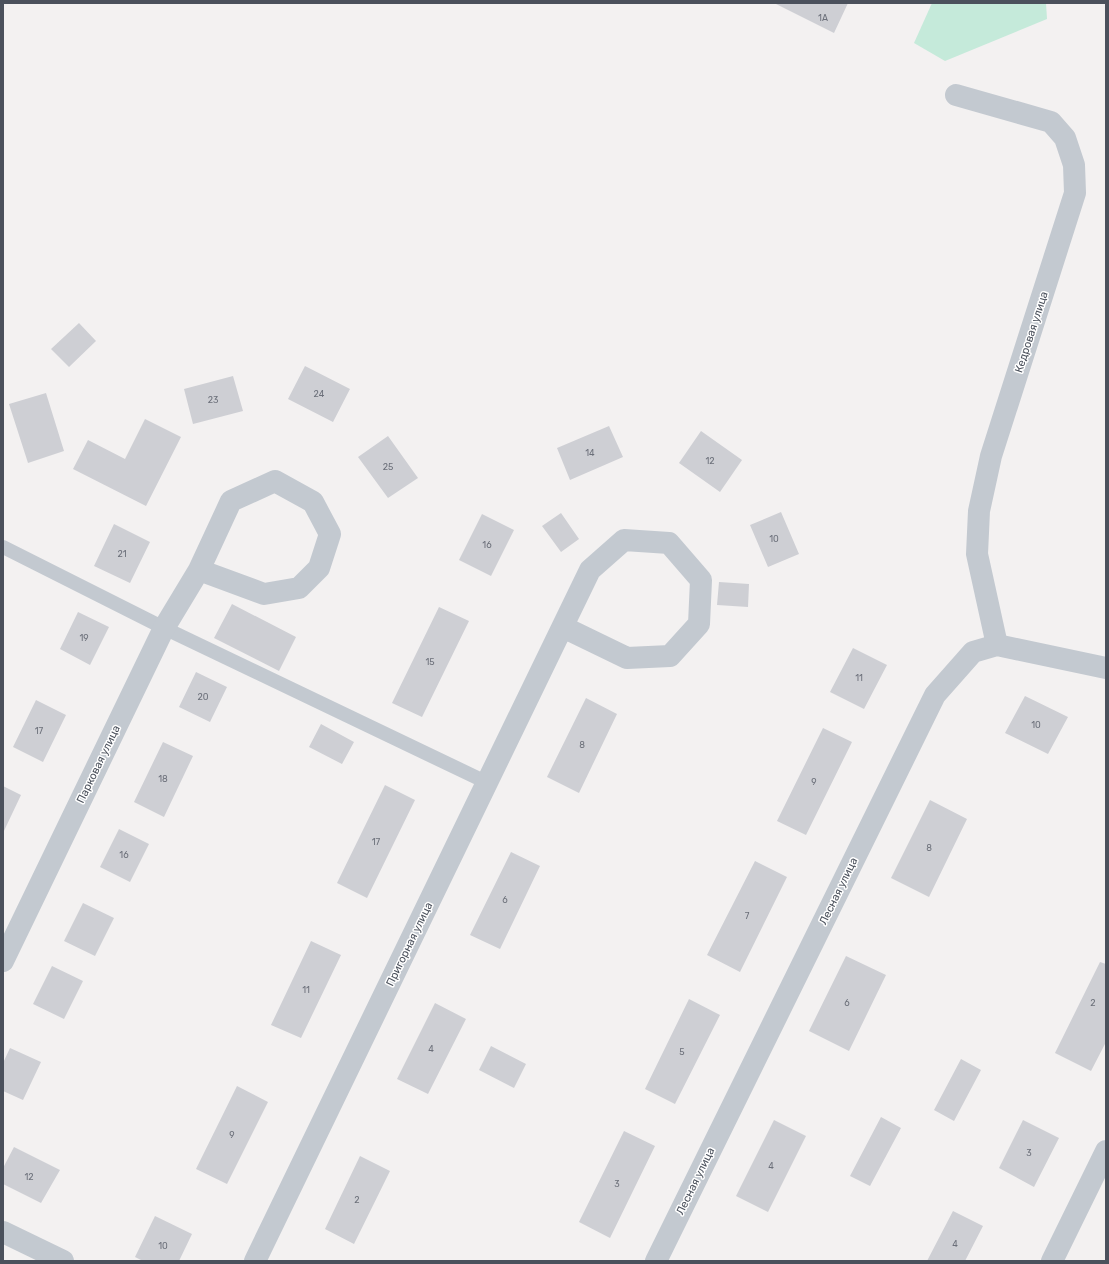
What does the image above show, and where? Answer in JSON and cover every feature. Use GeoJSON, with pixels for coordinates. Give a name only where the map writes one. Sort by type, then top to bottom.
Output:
{"type":"FeatureCollection","features":[{"type":"Feature","properties":{"kind":"street","name":"Кедровая улица"},"geometry":{"type":"LineString","coordinates":[[956,95],[1051,122],[1065,138],[1074,165],[1075,193],[991,456],[979,511],[977,554],[997,645]]}},
{"type":"Feature","properties":{"kind":"street","name":"Парковая улица"},"geometry":{"type":"LineString","coordinates":[[3,961],[164,628],[199,570],[231,501],[275,481],[312,502],[330,534],[319,568],[299,588],[264,594],[199,570]]}},
{"type":"Feature","properties":{"kind":"street","name":"Пригорная улица"},"geometry":{"type":"LineString","coordinates":[[255,1261],[590,570],[624,540],[669,543],[702,580],[699,624],[670,656],[627,658],[563,627]]}},
{"type":"Feature","properties":{"kind":"street","name":"Лесная улица"},"geometry":{"type":"LineString","coordinates":[[656,1261],[935,695],[973,652],[997,645],[1106,668]]}},
{"type":"Feature","properties":{"kind":"street"},"geometry":{"type":"LineString","coordinates":[[1052,1261],[1106,1151]]}},
{"type":"Feature","properties":{"kind":"street"},"geometry":{"type":"LineString","coordinates":[[3,1232],[63,1261]]}},
{"type":"Feature","properties":{"kind":"lane"},"geometry":{"type":"LineString","coordinates":[[3,547],[164,628],[488,783]]}},
{"type":"Feature","properties":{"kind":"green space"},"geometry":{"type":"Polygon","coordinates":[[[932,3],[1046,3],[1047,19],[945,61],[914,43],[932,3]]]}},
{"type":"Feature","properties":{"kind":"building"},"geometry":{"type":"Polygon","coordinates":[[[774,3],[848,3],[834,33],[774,3]]]}},
{"type":"Feature","properties":{"kind":"building"},"geometry":{"type":"Polygon","coordinates":[[[79,323],[96,341],[69,367],[51,349],[79,323]]]}},
{"type":"Feature","properties":{"kind":"building"},"geometry":{"type":"Polygon","coordinates":[[[305,366],[350,389],[333,422],[288,399],[305,366]]]}},
{"type":"Feature","properties":{"kind":"building"},"geometry":{"type":"Polygon","coordinates":[[[233,376],[243,411],[193,424],[184,389],[233,376]]]}},
{"type":"Feature","properties":{"kind":"building"},"geometry":{"type":"Polygon","coordinates":[[[46,393],[64,451],[28,463],[9,404],[46,393]]]}},
{"type":"Feature","properties":{"kind":"building"},"geometry":{"type":"Polygon","coordinates":[[[145,419],[181,437],[146,506],[73,469],[88,440],[125,459],[145,419]]]}},
{"type":"Feature","properties":{"kind":"building"},"geometry":{"type":"Polygon","coordinates":[[[609,426],[623,457],[570,480],[557,448],[609,426]]]}},
{"type":"Feature","properties":{"kind":"building"},"geometry":{"type":"Polygon","coordinates":[[[701,431],[742,460],[720,492],[679,463],[701,431]]]}},
{"type":"Feature","properties":{"kind":"building"},"geometry":{"type":"Polygon","coordinates":[[[388,436],[418,478],[388,498],[358,457],[388,436]]]}},
{"type":"Feature","properties":{"kind":"building"},"geometry":{"type":"Polygon","coordinates":[[[781,512],[799,554],[768,567],[750,525],[781,512]]]}},
{"type":"Feature","properties":{"kind":"building"},"geometry":{"type":"Polygon","coordinates":[[[561,513],[579,539],[561,552],[542,526],[561,513]]]}},
{"type":"Feature","properties":{"kind":"building"},"geometry":{"type":"Polygon","coordinates":[[[482,514],[514,530],[491,576],[459,560],[482,514]]]}},
{"type":"Feature","properties":{"kind":"building"},"geometry":{"type":"Polygon","coordinates":[[[114,524],[150,542],[130,583],[94,566],[114,524]]]}},
{"type":"Feature","properties":{"kind":"building"},"geometry":{"type":"Polygon","coordinates":[[[719,582],[749,584],[748,607],[717,605],[719,582]]]}},
{"type":"Feature","properties":{"kind":"building"},"geometry":{"type":"Polygon","coordinates":[[[232,604],[296,637],[279,671],[214,638],[232,604]]]}},
{"type":"Feature","properties":{"kind":"building"},"geometry":{"type":"Polygon","coordinates":[[[439,607],[469,621],[422,717],[392,703],[439,607]]]}},
{"type":"Feature","properties":{"kind":"building"},"geometry":{"type":"Polygon","coordinates":[[[78,612],[109,627],[90,665],[60,649],[78,612]]]}},
{"type":"Feature","properties":{"kind":"building"},"geometry":{"type":"Polygon","coordinates":[[[853,648],[887,665],[864,709],[830,692],[853,648]]]}},
{"type":"Feature","properties":{"kind":"building"},"geometry":{"type":"Polygon","coordinates":[[[196,672],[227,687],[210,722],[179,707],[196,672]]]}},
{"type":"Feature","properties":{"kind":"building"},"geometry":{"type":"Polygon","coordinates":[[[1025,696],[1068,717],[1048,754],[1005,733],[1025,696]]]}},
{"type":"Feature","properties":{"kind":"building"},"geometry":{"type":"Polygon","coordinates":[[[586,698],[617,714],[579,793],[547,777],[586,698]]]}},
{"type":"Feature","properties":{"kind":"building"},"geometry":{"type":"Polygon","coordinates":[[[36,700],[66,715],[43,762],[13,747],[36,700]]]}},
{"type":"Feature","properties":{"kind":"building"},"geometry":{"type":"Polygon","coordinates":[[[321,724],[354,742],[342,764],[309,747],[321,724]]]}},
{"type":"Feature","properties":{"kind":"building"},"geometry":{"type":"Polygon","coordinates":[[[823,728],[852,742],[806,835],[777,821],[823,728]]]}},
{"type":"Feature","properties":{"kind":"building"},"geometry":{"type":"Polygon","coordinates":[[[163,742],[193,756],[164,817],[134,802],[163,742]]]}},
{"type":"Feature","properties":{"kind":"building"},"geometry":{"type":"Polygon","coordinates":[[[385,785],[415,800],[367,898],[337,883],[385,785]]]}},
{"type":"Feature","properties":{"kind":"building"},"geometry":{"type":"Polygon","coordinates":[[[3,786],[21,795],[3,833],[3,786]]]}},
{"type":"Feature","properties":{"kind":"building"},"geometry":{"type":"Polygon","coordinates":[[[930,800],[967,819],[929,897],[891,878],[930,800]]]}},
{"type":"Feature","properties":{"kind":"building"},"geometry":{"type":"Polygon","coordinates":[[[119,829],[149,844],[130,882],[100,867],[119,829]]]}},
{"type":"Feature","properties":{"kind":"building"},"geometry":{"type":"Polygon","coordinates":[[[511,852],[540,866],[500,949],[470,935],[511,852]]]}},
{"type":"Feature","properties":{"kind":"building"},"geometry":{"type":"Polygon","coordinates":[[[755,861],[787,877],[740,972],[707,955],[755,861]]]}},
{"type":"Feature","properties":{"kind":"building"},"geometry":{"type":"Polygon","coordinates":[[[83,903],[114,918],[95,956],[64,941],[83,903]]]}},
{"type":"Feature","properties":{"kind":"building"},"geometry":{"type":"Polygon","coordinates":[[[311,941],[341,955],[301,1038],[271,1025],[311,941]]]}},
{"type":"Feature","properties":{"kind":"building"},"geometry":{"type":"Polygon","coordinates":[[[846,956],[886,975],[849,1051],[809,1031],[846,956]]]}},
{"type":"Feature","properties":{"kind":"building"},"geometry":{"type":"Polygon","coordinates":[[[1100,962],[1106,964],[1106,1042],[1091,1071],[1055,1053],[1100,962]]]}},
{"type":"Feature","properties":{"kind":"building"},"geometry":{"type":"Polygon","coordinates":[[[52,966],[83,981],[64,1019],[33,1004],[52,966]]]}},
{"type":"Feature","properties":{"kind":"building"},"geometry":{"type":"Polygon","coordinates":[[[689,999],[720,1015],[675,1104],[645,1089],[689,999]]]}},
{"type":"Feature","properties":{"kind":"building"},"geometry":{"type":"Polygon","coordinates":[[[435,1003],[466,1019],[428,1094],[397,1079],[435,1003]]]}},
{"type":"Feature","properties":{"kind":"building"},"geometry":{"type":"Polygon","coordinates":[[[491,1046],[526,1064],[514,1088],[479,1070],[491,1046]]]}},
{"type":"Feature","properties":{"kind":"building"},"geometry":{"type":"Polygon","coordinates":[[[10,1048],[41,1062],[23,1100],[3,1091],[3,1063],[10,1048]]]}},
{"type":"Feature","properties":{"kind":"building"},"geometry":{"type":"Polygon","coordinates":[[[961,1059],[981,1070],[954,1121],[934,1110],[961,1059]]]}},
{"type":"Feature","properties":{"kind":"building"},"geometry":{"type":"Polygon","coordinates":[[[237,1086],[268,1102],[227,1184],[196,1169],[237,1086]]]}},
{"type":"Feature","properties":{"kind":"building"},"geometry":{"type":"Polygon","coordinates":[[[881,1117],[901,1128],[870,1186],[850,1176],[881,1117]]]}},
{"type":"Feature","properties":{"kind":"building"},"geometry":{"type":"Polygon","coordinates":[[[774,1120],[806,1136],[768,1212],[736,1196],[774,1120]]]}},
{"type":"Feature","properties":{"kind":"building"},"geometry":{"type":"Polygon","coordinates":[[[1023,1120],[1059,1138],[1034,1187],[999,1168],[1023,1120]]]}},
{"type":"Feature","properties":{"kind":"building"},"geometry":{"type":"Polygon","coordinates":[[[624,1131],[655,1146],[610,1238],[579,1222],[624,1131]]]}},
{"type":"Feature","properties":{"kind":"building"},"geometry":{"type":"Polygon","coordinates":[[[14,1147],[60,1170],[41,1203],[3,1184],[3,1168],[14,1147]]]}},
{"type":"Feature","properties":{"kind":"building"},"geometry":{"type":"Polygon","coordinates":[[[360,1156],[390,1171],[354,1244],[325,1229],[360,1156]]]}},
{"type":"Feature","properties":{"kind":"building"},"geometry":{"type":"Polygon","coordinates":[[[953,1211],[983,1226],[965,1261],[927,1261],[953,1211]]]}},
{"type":"Feature","properties":{"kind":"building"},"geometry":{"type":"Polygon","coordinates":[[[155,1216],[192,1234],[179,1261],[143,1261],[135,1257],[155,1216]]]}}]}
